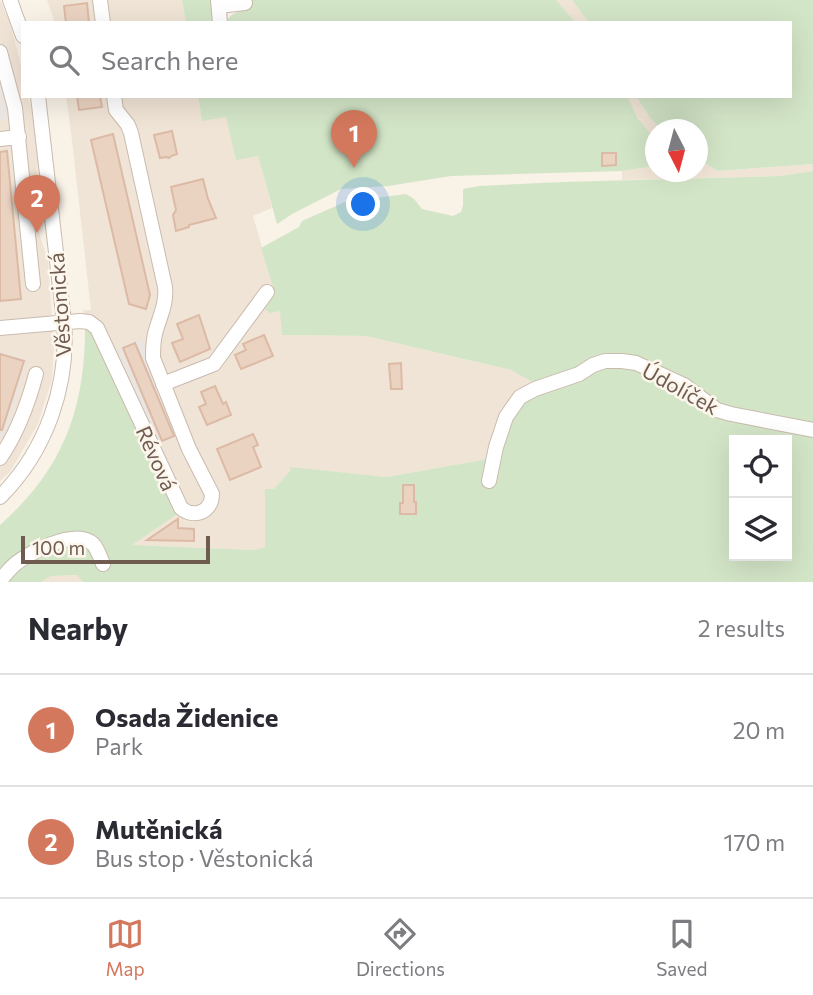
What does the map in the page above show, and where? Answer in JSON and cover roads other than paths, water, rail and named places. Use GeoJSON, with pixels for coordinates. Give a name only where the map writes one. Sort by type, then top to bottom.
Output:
{"type":"FeatureCollection","features":[{"type":"Feature","properties":{"kind":"street"},"geometry":{"type":"LineString","coordinates":[[10,0],[21,30]]}},
{"type":"Feature","properties":{"kind":"street"},"geometry":{"type":"LineString","coordinates":[[100,0],[103,21]]}},
{"type":"Feature","properties":{"kind":"street"},"geometry":{"type":"LineString","coordinates":[[220,21],[218,3],[246,3]]}},
{"type":"Feature","properties":{"kind":"street"},"geometry":{"type":"LineString","coordinates":[[0,52],[15,108],[33,284]]}},
{"type":"Feature","properties":{"kind":"street","name":"Věstonická"},"geometry":{"type":"LineString","coordinates":[[0,497],[16,480],[34,453],[49,422],[62,376],[65,346],[38,98]]}},
{"type":"Feature","properties":{"kind":"street","name":"Révová"},"geometry":{"type":"LineString","coordinates":[[64,322],[89,322],[97,328],[175,498],[183,511],[195,514],[207,509],[212,494],[189,449],[155,367],[155,333],[166,296],[165,287],[131,133],[116,110],[114,98]]}},
{"type":"Feature","properties":{"kind":"street"},"geometry":{"type":"LineString","coordinates":[[0,139],[19,137]]}},
{"type":"Feature","properties":{"kind":"street"},"geometry":{"type":"LineString","coordinates":[[163,384],[214,364],[267,292]]}},
{"type":"Feature","properties":{"kind":"street"},"geometry":{"type":"LineString","coordinates":[[0,328],[64,322]]}},
{"type":"Feature","properties":{"kind":"street","name":"Údolíček"},"geometry":{"type":"LineString","coordinates":[[489,481],[506,418],[520,397],[606,361],[636,363],[684,385],[716,410],[813,430]]}},
{"type":"Feature","properties":{"kind":"street"},"geometry":{"type":"LineString","coordinates":[[0,458],[25,412],[36,374]]}},
{"type":"Feature","properties":{"kind":"street"},"geometry":{"type":"LineString","coordinates":[[0,582],[12,566],[28,556],[73,538],[81,538],[93,544],[103,564]]}},
{"type":"Feature","properties":{"kind":"place","name":"Osada Židenice"},"geometry":{"type":"Point","coordinates":[354,168]}},
{"type":"Feature","properties":{"kind":"place","name":"Mutěnická"},"geometry":{"type":"Point","coordinates":[37,233]}}]}
